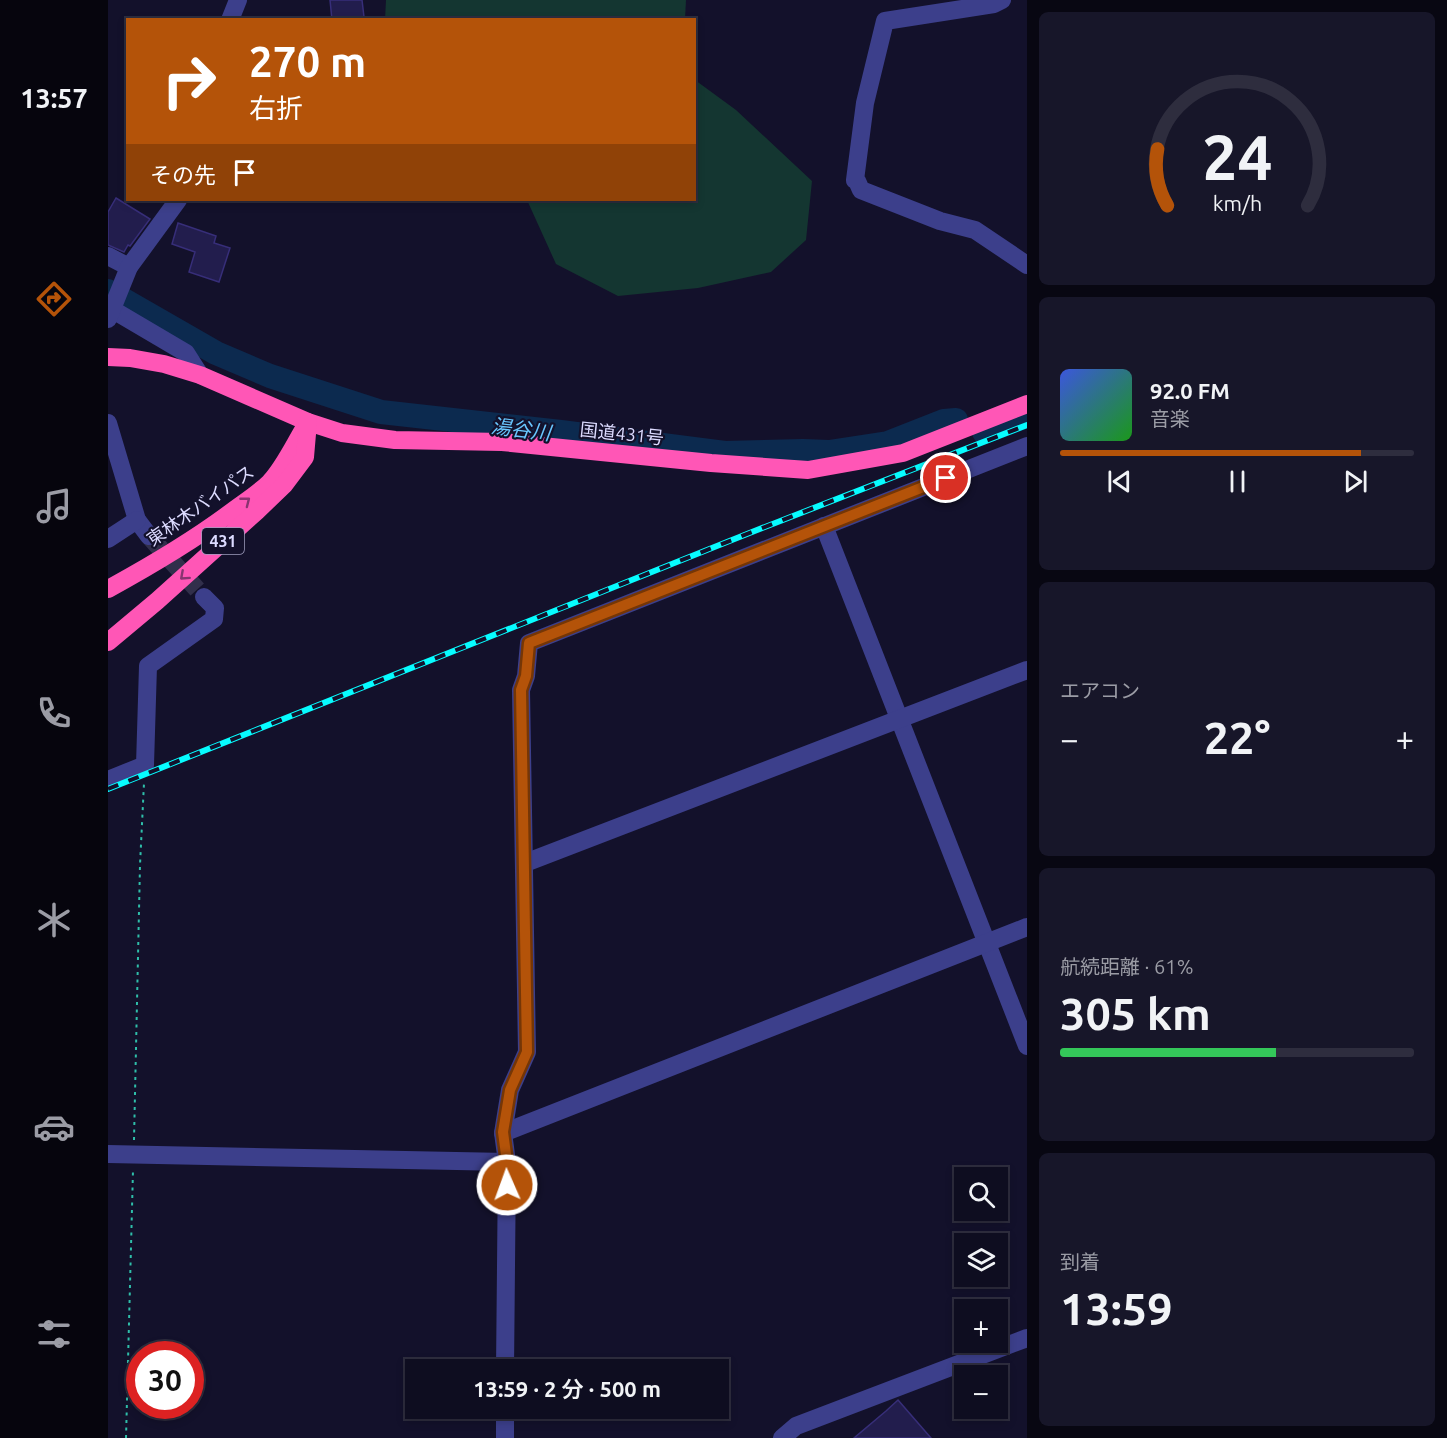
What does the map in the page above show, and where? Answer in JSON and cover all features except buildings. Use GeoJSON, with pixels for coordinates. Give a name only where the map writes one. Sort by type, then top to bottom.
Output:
{"type":"FeatureCollection","features":[{"type":"Feature","properties":{"kind":"highway","name":"国道431号"},"geometry":{"type":"LineString","coordinates":[[108,357],[164,364],[200,375],[308,422],[342,433],[395,440],[502,442],[711,464],[808,470],[903,453],[1027,404]]}},
{"type":"Feature","properties":{"kind":"highway","name":"東林木バイパス"},"geometry":{"type":"LineString","coordinates":[[108,589],[206,531],[271,481],[308,422]]}},
{"type":"Feature","properties":{"kind":"highway","name":"東林木バイパス"},"geometry":{"type":"LineString","coordinates":[[108,642],[257,512],[284,485],[304,457],[308,422]]}},
{"type":"Feature","properties":{"kind":"street"},"geometry":{"type":"LineString","coordinates":[[231,18],[238,0]]}},
{"type":"Feature","properties":{"kind":"street"},"geometry":{"type":"LineString","coordinates":[[1002,0],[994,4],[918,8],[885,21],[866,103],[855,180],[861,190],[940,221],[975,230],[1027,265]]}},
{"type":"Feature","properties":{"kind":"street"},"geometry":{"type":"LineString","coordinates":[[177,201],[129,267],[109,312],[186,353],[200,375]]}},
{"type":"Feature","properties":{"kind":"street"},"geometry":{"type":"LineString","coordinates":[[108,256],[129,267]]}},
{"type":"Feature","properties":{"kind":"street"},"geometry":{"type":"LineString","coordinates":[[108,423],[137,520],[150,536]]}},
{"type":"Feature","properties":{"kind":"street"},"geometry":{"type":"LineString","coordinates":[[506,1359],[507,1162],[503,1132],[510,1090],[527,1052],[521,690],[526,676],[529,643],[1027,446]]}},
{"type":"Feature","properties":{"kind":"street"},"geometry":{"type":"LineString","coordinates":[[108,539],[137,520]]}},
{"type":"Feature","properties":{"kind":"street"},"geometry":{"type":"LineString","coordinates":[[824,525],[1027,1046]]}},
{"type":"Feature","properties":{"kind":"street"},"geometry":{"type":"LineString","coordinates":[[108,780],[145,765],[148,666],[214,619],[215,608],[204,597]]}},
{"type":"Feature","properties":{"kind":"street"},"geometry":{"type":"LineString","coordinates":[[525,863],[1027,670]]}},
{"type":"Feature","properties":{"kind":"street"},"geometry":{"type":"LineString","coordinates":[[503,1132],[1027,927]]}},
{"type":"Feature","properties":{"kind":"street"},"geometry":{"type":"LineString","coordinates":[[108,1154],[507,1162]]}},
{"type":"Feature","properties":{"kind":"street"},"geometry":{"type":"LineString","coordinates":[[782,1438],[796,1426],[1027,1338]]}},
{"type":"Feature","properties":{"kind":"street"},"geometry":{"type":"LineString","coordinates":[[505,1419],[505,1438]]}},
{"type":"Feature","properties":{"kind":"path"},"geometry":{"type":"LineString","coordinates":[[126,1438],[140,865],[145,765]]}},
{"type":"Feature","properties":{"kind":"green space"},"geometry":{"type":"Polygon","coordinates":[[[386,0],[686,0],[685,18],[385,18],[386,0]]]}},
{"type":"Feature","properties":{"kind":"green space"},"geometry":{"type":"Polygon","coordinates":[[[696,81],[736,110],[812,181],[806,240],[771,272],[698,288],[618,296],[556,264],[527,201],[696,201],[696,81]]]}},
{"type":"Feature","properties":{"kind":"waterway","name":"湯谷川"},"geometry":{"type":"LineString","coordinates":[[108,291],[216,353],[270,376],[381,412],[725,453],[829,452],[888,443],[944,421],[956,420]]}},
{"type":"Feature","properties":{"kind":"waterway","name":"湯谷川"},"geometry":{"type":"LineString","coordinates":[[984,432],[1027,416]]}},
{"type":"Feature","properties":{"kind":"tunnel"},"geometry":{"type":"LineString","coordinates":[[149,536],[204,597]]}},
{"type":"Feature","properties":{"kind":"railway"},"geometry":{"type":"LineString","coordinates":[[108,789],[1027,425]]}},
{"type":"Feature","properties":{"kind":"route"},"geometry":{"type":"LineString","coordinates":[[507,1185],[503,1132],[510,1090],[527,1052],[521,690],[526,676],[529,643],[946,478]]}}]}
